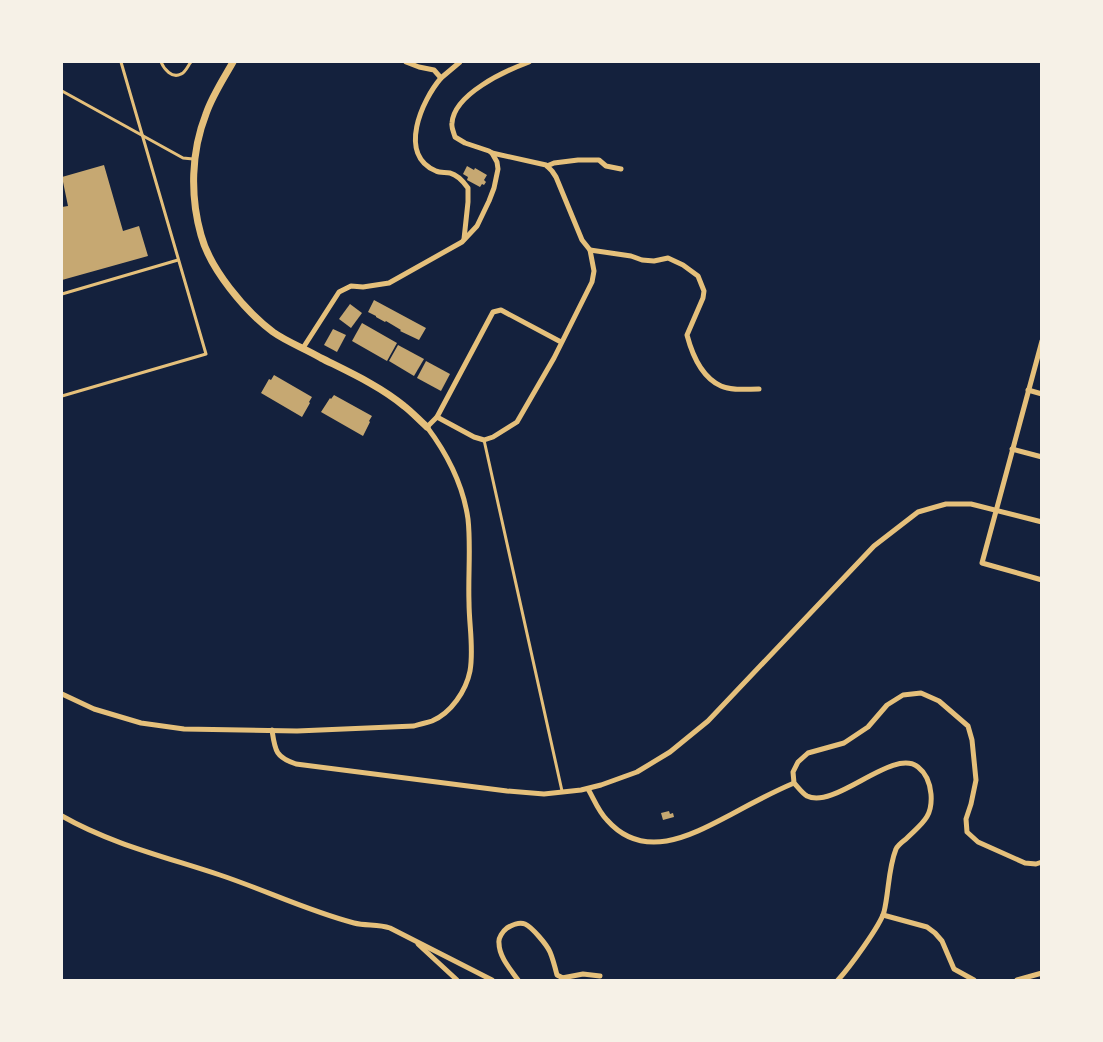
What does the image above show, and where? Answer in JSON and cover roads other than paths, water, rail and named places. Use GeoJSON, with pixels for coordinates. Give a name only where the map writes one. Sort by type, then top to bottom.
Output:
{"type":"FeatureCollection","features":[{"type":"Feature","properties":{"kind":"street"},"geometry":{"type":"LineString","coordinates":[[62,694],[94,709],[141,723],[184,729],[308,730],[414,726],[432,721],[454,705],[470,672],[468,519],[463,495],[453,468],[442,448],[427,428],[403,405],[381,390],[274,333],[234,294],[215,267],[201,237],[194,201],[198,139],[206,113],[233,62]]}},
{"type":"Feature","properties":{"kind":"street"},"geometry":{"type":"LineString","coordinates":[[406,62],[434,70],[441,78]]}},
{"type":"Feature","properties":{"kind":"street"},"geometry":{"type":"LineString","coordinates":[[460,62],[436,84],[417,122],[415,140],[419,156],[424,162],[437,172],[451,173],[468,188],[464,239]]}},
{"type":"Feature","properties":{"kind":"street"},"geometry":{"type":"LineString","coordinates":[[529,62],[495,77],[462,102],[452,124],[455,137],[492,153],[547,166],[578,160],[599,160],[606,165],[621,169]]}},
{"type":"Feature","properties":{"kind":"street"},"geometry":{"type":"LineString","coordinates":[[303,348],[339,292],[351,286],[363,287],[389,283],[464,239],[477,226],[494,188],[498,169],[492,153]]}},
{"type":"Feature","properties":{"kind":"street"},"geometry":{"type":"LineString","coordinates":[[437,417],[484,440],[518,422],[592,282],[594,271],[590,250],[582,240],[556,177],[547,166]]}},
{"type":"Feature","properties":{"kind":"street"},"geometry":{"type":"LineString","coordinates":[[590,250],[632,256],[642,260],[654,261],[669,258],[698,276],[704,291],[703,298],[687,335],[695,359],[710,378],[721,386],[759,389]]}},
{"type":"Feature","properties":{"kind":"street"},"geometry":{"type":"LineString","coordinates":[[427,428],[437,417],[493,312],[501,310],[561,342]]}},
{"type":"Feature","properties":{"kind":"street"},"geometry":{"type":"LineString","coordinates":[[1041,341],[982,563],[1041,580]]}},
{"type":"Feature","properties":{"kind":"street"},"geometry":{"type":"LineString","coordinates":[[1028,390],[1041,394]]}},
{"type":"Feature","properties":{"kind":"street"},"geometry":{"type":"LineString","coordinates":[[1012,448],[1041,457]]}},
{"type":"Feature","properties":{"kind":"street"},"geometry":{"type":"LineString","coordinates":[[272,730],[274,749],[283,759],[296,764],[507,791],[544,794],[588,789],[637,772],[670,752],[708,721],[873,546],[918,512],[946,504],[971,504],[1041,522]]}},
{"type":"Feature","properties":{"kind":"street"},"geometry":{"type":"LineString","coordinates":[[838,981],[883,915],[897,847],[927,818],[931,811],[931,787],[920,768],[913,763],[906,762],[885,769],[839,792],[817,798],[807,796],[794,783],[793,771],[798,762],[808,753],[844,743],[868,727],[888,705],[903,695],[921,693],[939,701],[968,726],[972,740],[976,780],[966,819],[968,831],[978,842],[1025,863],[1041,862]]}},
{"type":"Feature","properties":{"kind":"street"},"geometry":{"type":"LineString","coordinates":[[588,789],[602,814],[615,828],[639,840],[658,842],[681,838],[794,783]]}},
{"type":"Feature","properties":{"kind":"street"},"geometry":{"type":"LineString","coordinates":[[62,816],[102,837],[221,875],[352,922],[390,928],[492,981]]}},
{"type":"Feature","properties":{"kind":"street"},"geometry":{"type":"LineString","coordinates":[[883,915],[927,927],[942,941],[954,969],[974,981]]}},
{"type":"Feature","properties":{"kind":"street"},"geometry":{"type":"LineString","coordinates":[[518,981],[498,943],[506,929],[519,924],[528,925],[546,946],[557,973],[564,979],[583,974],[600,976]]}},
{"type":"Feature","properties":{"kind":"street"},"geometry":{"type":"LineString","coordinates":[[415,940],[458,981]]}},
{"type":"Feature","properties":{"kind":"street"},"geometry":{"type":"LineString","coordinates":[[1017,981],[1041,973]]}},
{"type":"Feature","properties":{"kind":"lane"},"geometry":{"type":"LineString","coordinates":[[62,396],[206,354],[121,62]]}},
{"type":"Feature","properties":{"kind":"lane"},"geometry":{"type":"LineString","coordinates":[[161,62],[170,73],[178,75],[185,72],[191,62]]}},
{"type":"Feature","properties":{"kind":"lane"},"geometry":{"type":"LineString","coordinates":[[62,92],[183,158],[195,159]]}},
{"type":"Feature","properties":{"kind":"lane"},"geometry":{"type":"LineString","coordinates":[[62,294],[179,260]]}},
{"type":"Feature","properties":{"kind":"lane"},"geometry":{"type":"LineString","coordinates":[[484,440],[562,792]]}}]}
